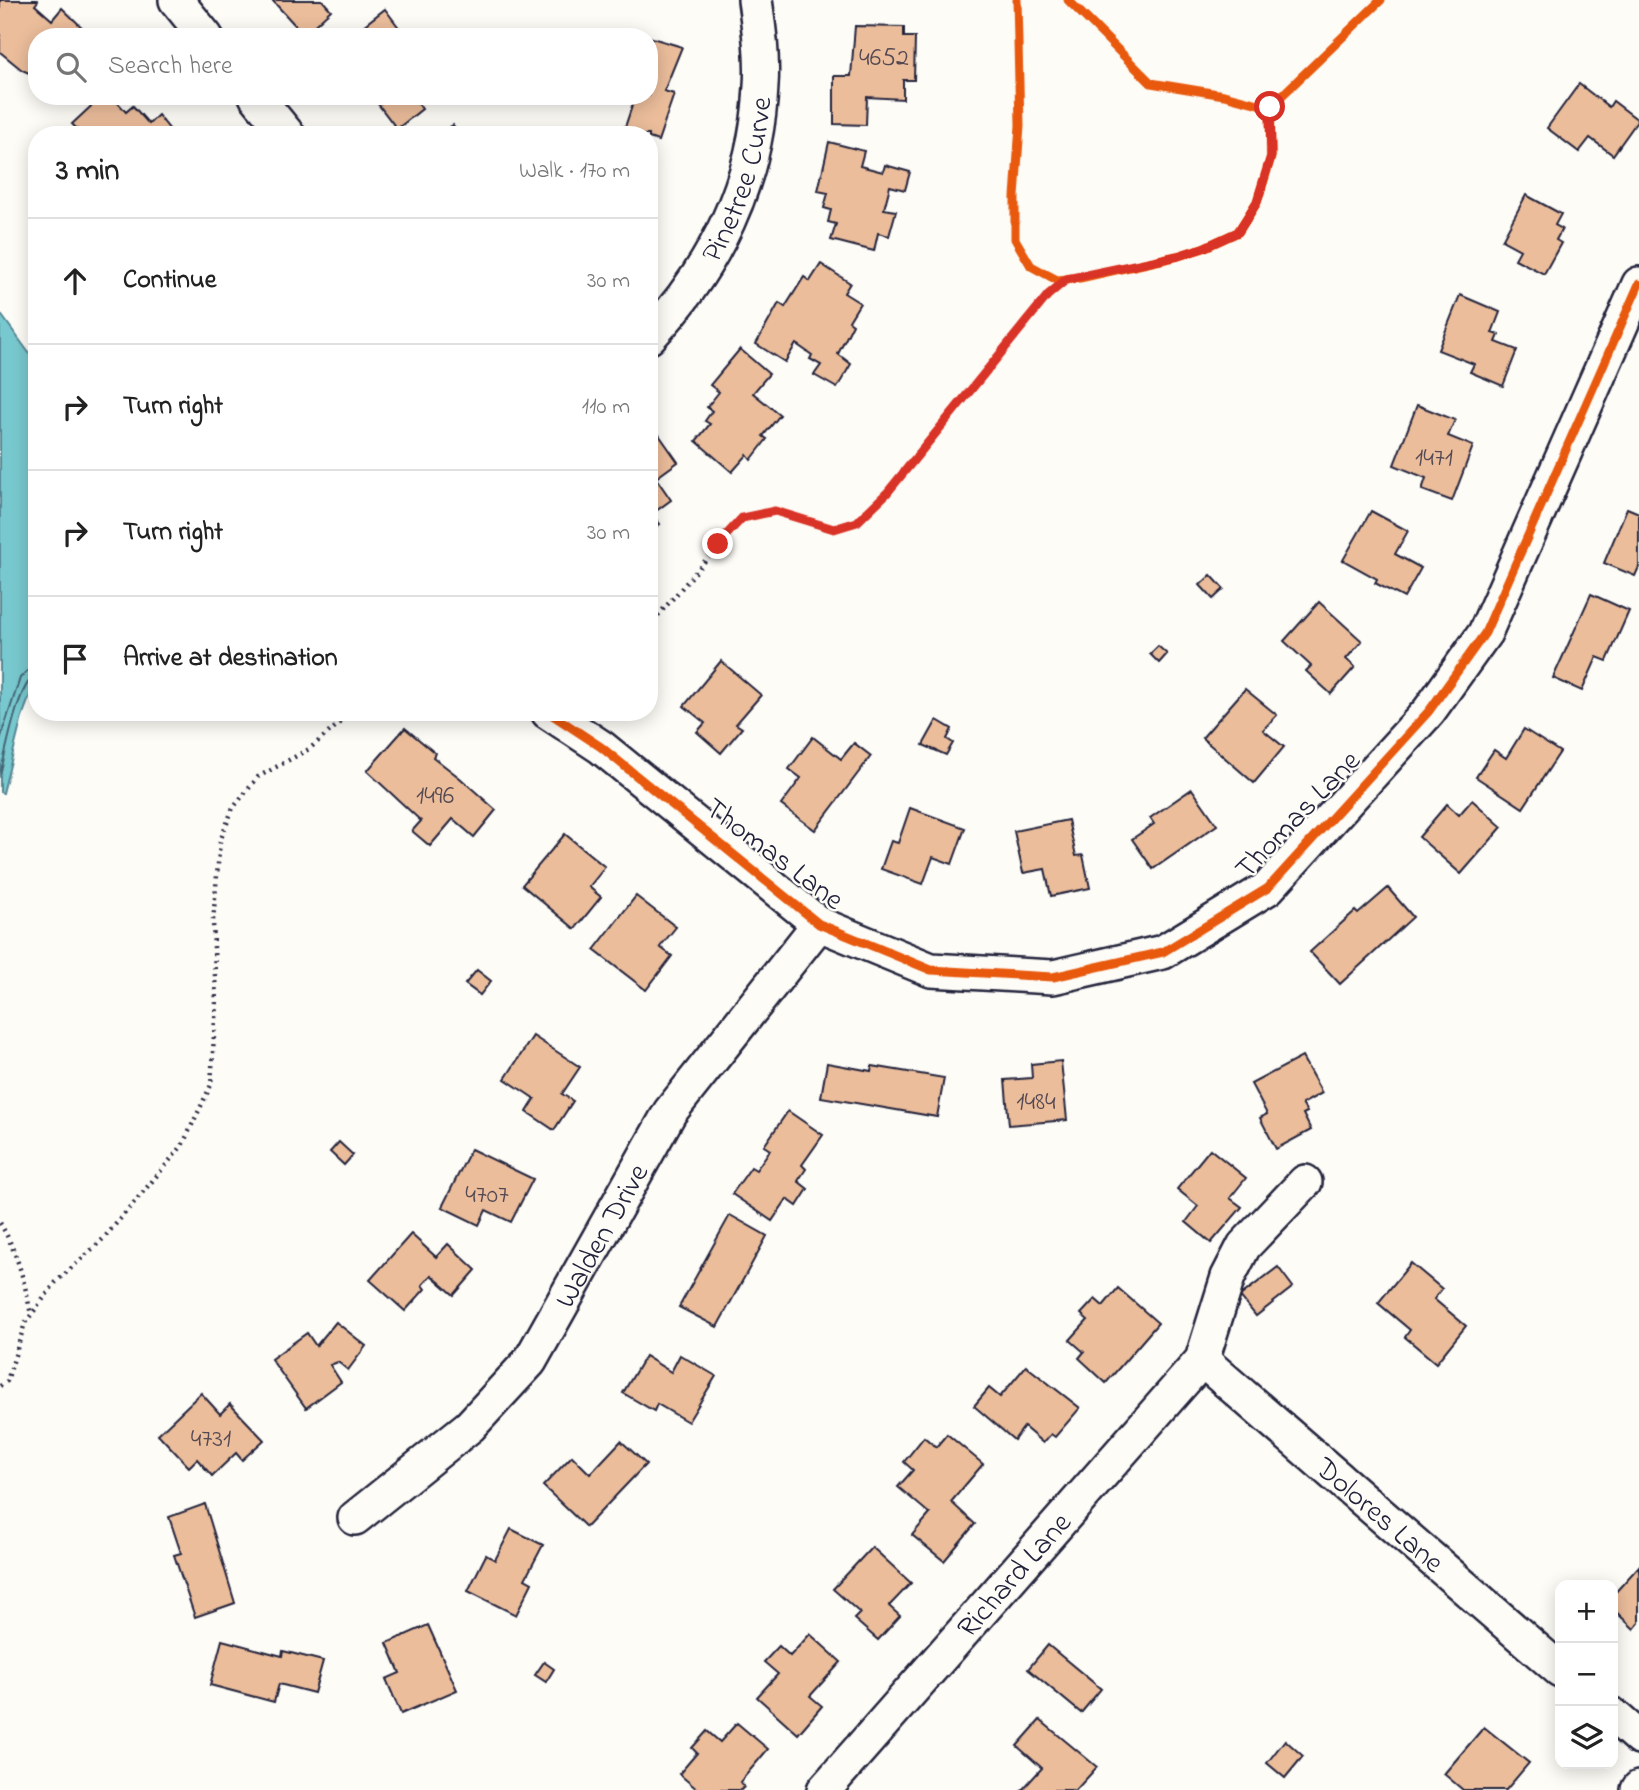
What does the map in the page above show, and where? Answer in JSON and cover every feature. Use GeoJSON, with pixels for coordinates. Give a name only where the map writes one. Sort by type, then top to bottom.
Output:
{"type":"FeatureCollection","features":[{"type":"Feature","properties":{"kind":"street"},"geometry":{"type":"LineString","coordinates":[[176,0],[199,28]]}},
{"type":"Feature","properties":{"kind":"street","name":"Pinetree Curve"},"geometry":{"type":"LineString","coordinates":[[658,327],[701,273],[723,233],[741,189],[752,151],[761,85],[755,0]]}},
{"type":"Feature","properties":{"kind":"street"},"geometry":{"type":"LineString","coordinates":[[263,105],[281,126]]}},
{"type":"Feature","properties":{"kind":"street","name":"Thomas Lane"},"geometry":{"type":"LineString","coordinates":[[562,721],[601,747],[820,924],[930,970],[1053,977],[1163,951],[1268,888],[1429,711],[1485,633],[1639,284]]}},
{"type":"Feature","properties":{"kind":"street","name":"Walden Drive"},"geometry":{"type":"LineString","coordinates":[[355,1518],[470,1426],[530,1361],[670,1112],[820,924]]}},
{"type":"Feature","properties":{"kind":"street"},"geometry":{"type":"LineString","coordinates":[[1202,1360],[1228,1277],[1244,1246],[1305,1181]]}},
{"type":"Feature","properties":{"kind":"street","name":"Dolores Lane"},"geometry":{"type":"LineString","coordinates":[[1202,1360],[1555,1666]]}},
{"type":"Feature","properties":{"kind":"street","name":"Richard Lane"},"geometry":{"type":"LineString","coordinates":[[824,1790],[1202,1360]]}},
{"type":"Feature","properties":{"kind":"street"},"geometry":{"type":"LineString","coordinates":[[1618,1719],[1639,1738]]}},
{"type":"Feature","properties":{"kind":"path"},"geometry":{"type":"LineString","coordinates":[[1056,280],[1080,278]]}},
{"type":"Feature","properties":{"kind":"path"},"geometry":{"type":"LineString","coordinates":[[658,616],[742,518],[775,511],[834,529],[857,522],[887,493],[1048,295],[1067,279]]}},
{"type":"Feature","properties":{"kind":"path"},"geometry":{"type":"LineString","coordinates":[[0,1386],[6,1381],[25,1324],[56,1282],[103,1239],[182,1146],[211,1085],[216,1003],[213,922],[220,841],[233,808],[258,778],[309,749],[342,721]]}},
{"type":"Feature","properties":{"kind":"path"},"geometry":{"type":"LineString","coordinates":[[0,1223],[8,1236],[25,1281],[31,1316]]}},
{"type":"Feature","properties":{"kind":"water"},"geometry":{"type":"Polygon","coordinates":[[[0,313],[28,352],[28,701],[3,793],[0,792],[0,313]]]}},
{"type":"Feature","properties":{"kind":"building"},"geometry":{"type":"Polygon","coordinates":[[[0,0],[37,0],[35,5],[52,20],[62,8],[83,28],[28,28],[28,73],[0,52],[0,0]]]}},
{"type":"Feature","properties":{"kind":"building"},"geometry":{"type":"Polygon","coordinates":[[[272,0],[322,0],[331,10],[312,28],[298,28],[272,0]]]}},
{"type":"Feature","properties":{"kind":"building"},"geometry":{"type":"Polygon","coordinates":[[[385,9],[399,28],[361,28],[385,9]]]}},
{"type":"Feature","properties":{"kind":"building"},"geometry":{"type":"Polygon","coordinates":[[[855,26],[904,27],[904,37],[915,37],[914,80],[903,80],[903,99],[867,97],[866,125],[834,124],[834,76],[851,76],[855,26]]]}},
{"type":"Feature","properties":{"kind":"building"},"geometry":{"type":"Polygon","coordinates":[[[658,40],[682,47],[664,91],[674,94],[658,141],[658,126],[625,126],[632,105],[658,105],[658,40]]]}},
{"type":"Feature","properties":{"kind":"building"},"geometry":{"type":"Polygon","coordinates":[[[1579,84],[1609,107],[1613,101],[1638,120],[1613,155],[1590,138],[1579,152],[1547,128],[1579,84]]]}},
{"type":"Feature","properties":{"kind":"building"},"geometry":{"type":"Polygon","coordinates":[[[92,105],[120,105],[126,112],[133,106],[149,124],[158,115],[167,126],[74,126],[72,124],[92,105]]]}},
{"type":"Feature","properties":{"kind":"building"},"geometry":{"type":"Polygon","coordinates":[[[379,105],[419,105],[422,109],[401,126],[395,126],[379,105]]]}},
{"type":"Feature","properties":{"kind":"building"},"geometry":{"type":"Polygon","coordinates":[[[829,142],[864,151],[860,166],[883,172],[885,165],[910,172],[905,190],[890,186],[884,209],[896,211],[889,236],[878,233],[874,251],[831,240],[836,224],[828,222],[831,210],[824,208],[828,193],[818,191],[829,142]]]}},
{"type":"Feature","properties":{"kind":"building"},"geometry":{"type":"Polygon","coordinates":[[[1526,195],[1561,214],[1555,225],[1562,229],[1556,240],[1561,243],[1544,274],[1515,259],[1520,250],[1502,240],[1526,195]]]}},
{"type":"Feature","properties":{"kind":"building"},"geometry":{"type":"Polygon","coordinates":[[[821,264],[850,283],[844,293],[860,303],[849,321],[853,324],[838,354],[851,364],[837,388],[814,375],[821,365],[810,359],[812,355],[796,344],[785,362],[756,344],[779,303],[785,307],[804,277],[810,281],[821,264]]]}},
{"type":"Feature","properties":{"kind":"building"},"geometry":{"type":"Polygon","coordinates":[[[1460,295],[1500,312],[1492,333],[1499,335],[1496,342],[1517,350],[1503,386],[1470,372],[1474,364],[1438,350],[1460,295]]]}},
{"type":"Feature","properties":{"kind":"building"},"geometry":{"type":"Polygon","coordinates":[[[740,349],[769,374],[753,393],[780,415],[763,436],[767,439],[751,460],[747,455],[732,472],[696,441],[710,424],[705,421],[712,411],[707,407],[719,392],[710,385],[740,349]]]}},
{"type":"Feature","properties":{"kind":"building"},"geometry":{"type":"Polygon","coordinates":[[[1417,405],[1455,420],[1448,436],[1473,446],[1452,501],[1422,490],[1426,478],[1394,465],[1417,405]]]}},
{"type":"Feature","properties":{"kind":"building"},"geometry":{"type":"Polygon","coordinates":[[[658,433],[678,462],[658,477],[658,433]]]}},
{"type":"Feature","properties":{"kind":"building"},"geometry":{"type":"Polygon","coordinates":[[[658,481],[671,500],[658,510],[658,481]]]}},
{"type":"Feature","properties":{"kind":"building"},"geometry":{"type":"Polygon","coordinates":[[[1627,508],[1639,513],[1639,567],[1635,576],[1604,563],[1627,508]]]}},
{"type":"Feature","properties":{"kind":"building"},"geometry":{"type":"Polygon","coordinates":[[[1371,511],[1408,531],[1395,554],[1421,568],[1404,598],[1375,583],[1377,579],[1343,560],[1371,511]]]}},
{"type":"Feature","properties":{"kind":"building"},"geometry":{"type":"Polygon","coordinates":[[[1211,575],[1224,589],[1213,599],[1200,585],[1211,575]]]}},
{"type":"Feature","properties":{"kind":"building"},"geometry":{"type":"Polygon","coordinates":[[[1591,594],[1629,611],[1607,661],[1597,657],[1582,691],[1553,678],[1591,594]]]}},
{"type":"Feature","properties":{"kind":"building"},"geometry":{"type":"Polygon","coordinates":[[[1319,602],[1362,641],[1346,659],[1355,667],[1331,694],[1306,671],[1311,666],[1284,641],[1319,602]]]}},
{"type":"Feature","properties":{"kind":"building"},"geometry":{"type":"Polygon","coordinates":[[[1158,646],[1167,654],[1159,663],[1150,654],[1158,646]]]}},
{"type":"Feature","properties":{"kind":"building"},"geometry":{"type":"Polygon","coordinates":[[[721,661],[761,695],[736,724],[742,728],[721,753],[697,732],[705,723],[684,706],[721,661]]]}},
{"type":"Feature","properties":{"kind":"building"},"geometry":{"type":"Polygon","coordinates":[[[1245,689],[1277,715],[1263,730],[1284,747],[1254,783],[1202,738],[1245,689]]]}},
{"type":"Feature","properties":{"kind":"building"},"geometry":{"type":"Polygon","coordinates":[[[937,720],[952,729],[947,739],[953,743],[946,755],[923,745],[937,720]]]}},
{"type":"Feature","properties":{"kind":"building"},"geometry":{"type":"Polygon","coordinates":[[[405,728],[435,753],[433,757],[496,810],[474,837],[453,819],[430,846],[412,831],[421,821],[367,771],[405,728]]]}},
{"type":"Feature","properties":{"kind":"building"},"geometry":{"type":"Polygon","coordinates":[[[1524,729],[1560,752],[1523,808],[1476,777],[1494,750],[1506,758],[1524,729]]]}},
{"type":"Feature","properties":{"kind":"building"},"geometry":{"type":"Polygon","coordinates":[[[813,737],[841,759],[854,743],[871,756],[815,830],[781,805],[801,778],[789,769],[813,737]]]}},
{"type":"Feature","properties":{"kind":"building"},"geometry":{"type":"Polygon","coordinates":[[[1192,789],[1217,825],[1153,869],[1132,839],[1154,824],[1150,818],[1192,789]]]}},
{"type":"Feature","properties":{"kind":"building"},"geometry":{"type":"Polygon","coordinates":[[[1472,800],[1502,827],[1461,874],[1419,837],[1447,804],[1459,815],[1472,800]]]}},
{"type":"Feature","properties":{"kind":"building"},"geometry":{"type":"Polygon","coordinates":[[[910,808],[965,828],[952,864],[933,857],[923,884],[881,869],[891,841],[898,843],[910,808]]]}},
{"type":"Feature","properties":{"kind":"building"},"geometry":{"type":"Polygon","coordinates":[[[1068,820],[1076,856],[1083,855],[1090,888],[1051,896],[1045,869],[1023,873],[1014,831],[1068,820]]]}},
{"type":"Feature","properties":{"kind":"building"},"geometry":{"type":"Polygon","coordinates":[[[565,834],[605,867],[589,887],[601,897],[575,929],[522,885],[565,834]]]}},
{"type":"Feature","properties":{"kind":"building"},"geometry":{"type":"Polygon","coordinates":[[[1388,888],[1413,917],[1340,984],[1310,952],[1355,911],[1358,914],[1388,888]]]}},
{"type":"Feature","properties":{"kind":"building"},"geometry":{"type":"Polygon","coordinates":[[[636,896],[676,927],[660,947],[672,956],[646,990],[594,950],[636,896]]]}},
{"type":"Feature","properties":{"kind":"building"},"geometry":{"type":"Polygon","coordinates":[[[477,970],[491,981],[480,995],[465,984],[477,970]]]}},
{"type":"Feature","properties":{"kind":"building"},"geometry":{"type":"Polygon","coordinates":[[[533,1036],[580,1067],[562,1094],[573,1101],[554,1130],[527,1112],[535,1099],[505,1079],[533,1036]]]}},
{"type":"Feature","properties":{"kind":"building"},"geometry":{"type":"Polygon","coordinates":[[[1302,1057],[1322,1093],[1302,1104],[1307,1112],[1303,1114],[1311,1130],[1276,1149],[1260,1118],[1267,1114],[1251,1084],[1302,1057]]]}},
{"type":"Feature","properties":{"kind":"building"},"geometry":{"type":"Polygon","coordinates":[[[1061,1061],[1067,1120],[1009,1125],[1005,1080],[1032,1078],[1031,1064],[1061,1061]]]}},
{"type":"Feature","properties":{"kind":"building"},"geometry":{"type":"Polygon","coordinates":[[[827,1063],[871,1071],[872,1066],[944,1078],[937,1117],[821,1097],[827,1063]]]}},
{"type":"Feature","properties":{"kind":"building"},"geometry":{"type":"Polygon","coordinates":[[[788,1111],[823,1135],[802,1165],[806,1169],[798,1181],[808,1189],[797,1206],[787,1199],[772,1221],[732,1194],[751,1167],[756,1170],[770,1150],[764,1146],[788,1111]]]}},
{"type":"Feature","properties":{"kind":"building"},"geometry":{"type":"Polygon","coordinates":[[[339,1142],[353,1155],[344,1165],[330,1152],[339,1142]]]}},
{"type":"Feature","properties":{"kind":"building"},"geometry":{"type":"Polygon","coordinates":[[[471,1149],[533,1179],[511,1222],[486,1210],[479,1225],[442,1207],[471,1149]]]}},
{"type":"Feature","properties":{"kind":"building"},"geometry":{"type":"Polygon","coordinates":[[[1210,1149],[1246,1178],[1230,1198],[1242,1207],[1211,1243],[1186,1222],[1198,1206],[1177,1189],[1210,1149]]]}},
{"type":"Feature","properties":{"kind":"building"},"geometry":{"type":"Polygon","coordinates":[[[730,1215],[767,1236],[717,1327],[679,1307],[730,1215]]]}},
{"type":"Feature","properties":{"kind":"building"},"geometry":{"type":"Polygon","coordinates":[[[411,1234],[436,1257],[448,1244],[476,1270],[454,1295],[431,1275],[422,1285],[425,1289],[405,1311],[370,1280],[411,1234]]]}},
{"type":"Feature","properties":{"kind":"building"},"geometry":{"type":"Polygon","coordinates":[[[1411,1263],[1442,1289],[1434,1299],[1466,1326],[1436,1363],[1405,1337],[1410,1330],[1378,1303],[1411,1263]]]}},
{"type":"Feature","properties":{"kind":"building"},"geometry":{"type":"Polygon","coordinates":[[[1278,1267],[1293,1287],[1256,1316],[1240,1296],[1278,1267]]]}},
{"type":"Feature","properties":{"kind":"building"},"geometry":{"type":"Polygon","coordinates":[[[1118,1288],[1158,1323],[1106,1383],[1079,1358],[1084,1352],[1070,1340],[1088,1320],[1081,1314],[1095,1299],[1103,1306],[1118,1288]]]}},
{"type":"Feature","properties":{"kind":"building"},"geometry":{"type":"Polygon","coordinates":[[[336,1322],[366,1346],[348,1370],[338,1362],[330,1365],[341,1382],[306,1408],[271,1359],[307,1333],[316,1346],[336,1322]]]}},
{"type":"Feature","properties":{"kind":"building"},"geometry":{"type":"Polygon","coordinates":[[[680,1355],[716,1376],[688,1422],[657,1404],[654,1411],[623,1393],[645,1356],[671,1372],[680,1355]]]}},
{"type":"Feature","properties":{"kind":"building"},"geometry":{"type":"Polygon","coordinates":[[[1026,1366],[1080,1408],[1055,1437],[1051,1434],[1043,1443],[1024,1427],[1014,1440],[974,1406],[989,1388],[1000,1397],[1026,1366]]]}},
{"type":"Feature","properties":{"kind":"building"},"geometry":{"type":"Polygon","coordinates":[[[201,1393],[220,1414],[230,1404],[264,1440],[242,1460],[236,1453],[212,1476],[197,1459],[189,1467],[158,1434],[201,1393]]]}},
{"type":"Feature","properties":{"kind":"building"},"geometry":{"type":"Polygon","coordinates":[[[947,1434],[983,1464],[951,1502],[975,1524],[944,1561],[912,1535],[930,1514],[898,1487],[913,1470],[904,1462],[924,1437],[936,1447],[947,1434]]]}},
{"type":"Feature","properties":{"kind":"building"},"geometry":{"type":"Polygon","coordinates":[[[621,1441],[646,1464],[586,1527],[543,1486],[572,1456],[590,1474],[621,1441]]]}},
{"type":"Feature","properties":{"kind":"building"},"geometry":{"type":"Polygon","coordinates":[[[205,1504],[235,1603],[195,1617],[174,1555],[181,1553],[169,1517],[205,1504]]]}},
{"type":"Feature","properties":{"kind":"building"},"geometry":{"type":"Polygon","coordinates":[[[511,1529],[543,1545],[525,1579],[532,1583],[516,1615],[468,1591],[486,1555],[495,1560],[511,1529]]]}},
{"type":"Feature","properties":{"kind":"building"},"geometry":{"type":"Polygon","coordinates":[[[872,1547],[911,1583],[889,1606],[900,1616],[878,1640],[854,1619],[860,1613],[833,1589],[872,1547]]]}},
{"type":"Feature","properties":{"kind":"building"},"geometry":{"type":"Polygon","coordinates":[[[1639,1566],[1639,1623],[1634,1629],[1618,1614],[1618,1589],[1639,1566]]]}},
{"type":"Feature","properties":{"kind":"building"},"geometry":{"type":"Polygon","coordinates":[[[428,1625],[457,1690],[401,1714],[386,1679],[400,1673],[387,1643],[428,1625]]]}},
{"type":"Feature","properties":{"kind":"building"},"geometry":{"type":"Polygon","coordinates":[[[810,1634],[841,1662],[810,1696],[822,1706],[798,1734],[757,1697],[778,1674],[764,1662],[779,1646],[790,1656],[810,1634]]]}},
{"type":"Feature","properties":{"kind":"building"},"geometry":{"type":"Polygon","coordinates":[[[222,1640],[282,1656],[283,1651],[323,1661],[314,1693],[279,1684],[274,1702],[210,1685],[222,1640]]]}},
{"type":"Feature","properties":{"kind":"building"},"geometry":{"type":"Polygon","coordinates":[[[1048,1645],[1101,1689],[1081,1713],[1028,1669],[1048,1645]]]}},
{"type":"Feature","properties":{"kind":"building"},"geometry":{"type":"Polygon","coordinates":[[[544,1662],[554,1669],[546,1682],[535,1675],[544,1662]]]}},
{"type":"Feature","properties":{"kind":"building"},"geometry":{"type":"Polygon","coordinates":[[[1040,1720],[1097,1767],[1076,1790],[1022,1790],[1042,1768],[1017,1746],[1040,1720]]]}},
{"type":"Feature","properties":{"kind":"building"},"geometry":{"type":"Polygon","coordinates":[[[737,1723],[768,1749],[740,1782],[744,1787],[741,1790],[698,1790],[679,1774],[697,1753],[692,1748],[707,1731],[720,1742],[737,1723]]]}},
{"type":"Feature","properties":{"kind":"building"},"geometry":{"type":"Polygon","coordinates":[[[1484,1727],[1529,1763],[1506,1790],[1463,1790],[1444,1774],[1484,1727]]]}},
{"type":"Feature","properties":{"kind":"building"},"geometry":{"type":"Polygon","coordinates":[[[1285,1740],[1303,1756],[1285,1778],[1267,1763],[1285,1740]]]}},
{"type":"Feature","properties":{"kind":"cycle path"},"geometry":{"type":"LineString","coordinates":[[1017,0],[1020,125],[1015,239],[1031,266],[1057,280],[1080,278],[1178,256],[1238,232],[1257,202],[1271,157],[1270,107]]}},
{"type":"Feature","properties":{"kind":"cycle path"},"geometry":{"type":"LineString","coordinates":[[1068,0],[1151,83],[1224,95],[1270,107],[1381,0]]}},
{"type":"Feature","properties":{"kind":"cycle path"},"geometry":{"type":"LineString","coordinates":[[562,721],[601,747],[819,924],[931,970],[1053,977],[1163,952],[1268,888],[1429,711],[1485,633],[1639,284]]}},
{"type":"Feature","properties":{"kind":"route"},"geometry":{"type":"LineString","coordinates":[[718,544],[742,518],[775,511],[834,529],[857,522],[887,493],[1048,295],[1067,279],[1178,256],[1238,232],[1257,202],[1271,156],[1270,107]]}}]}
